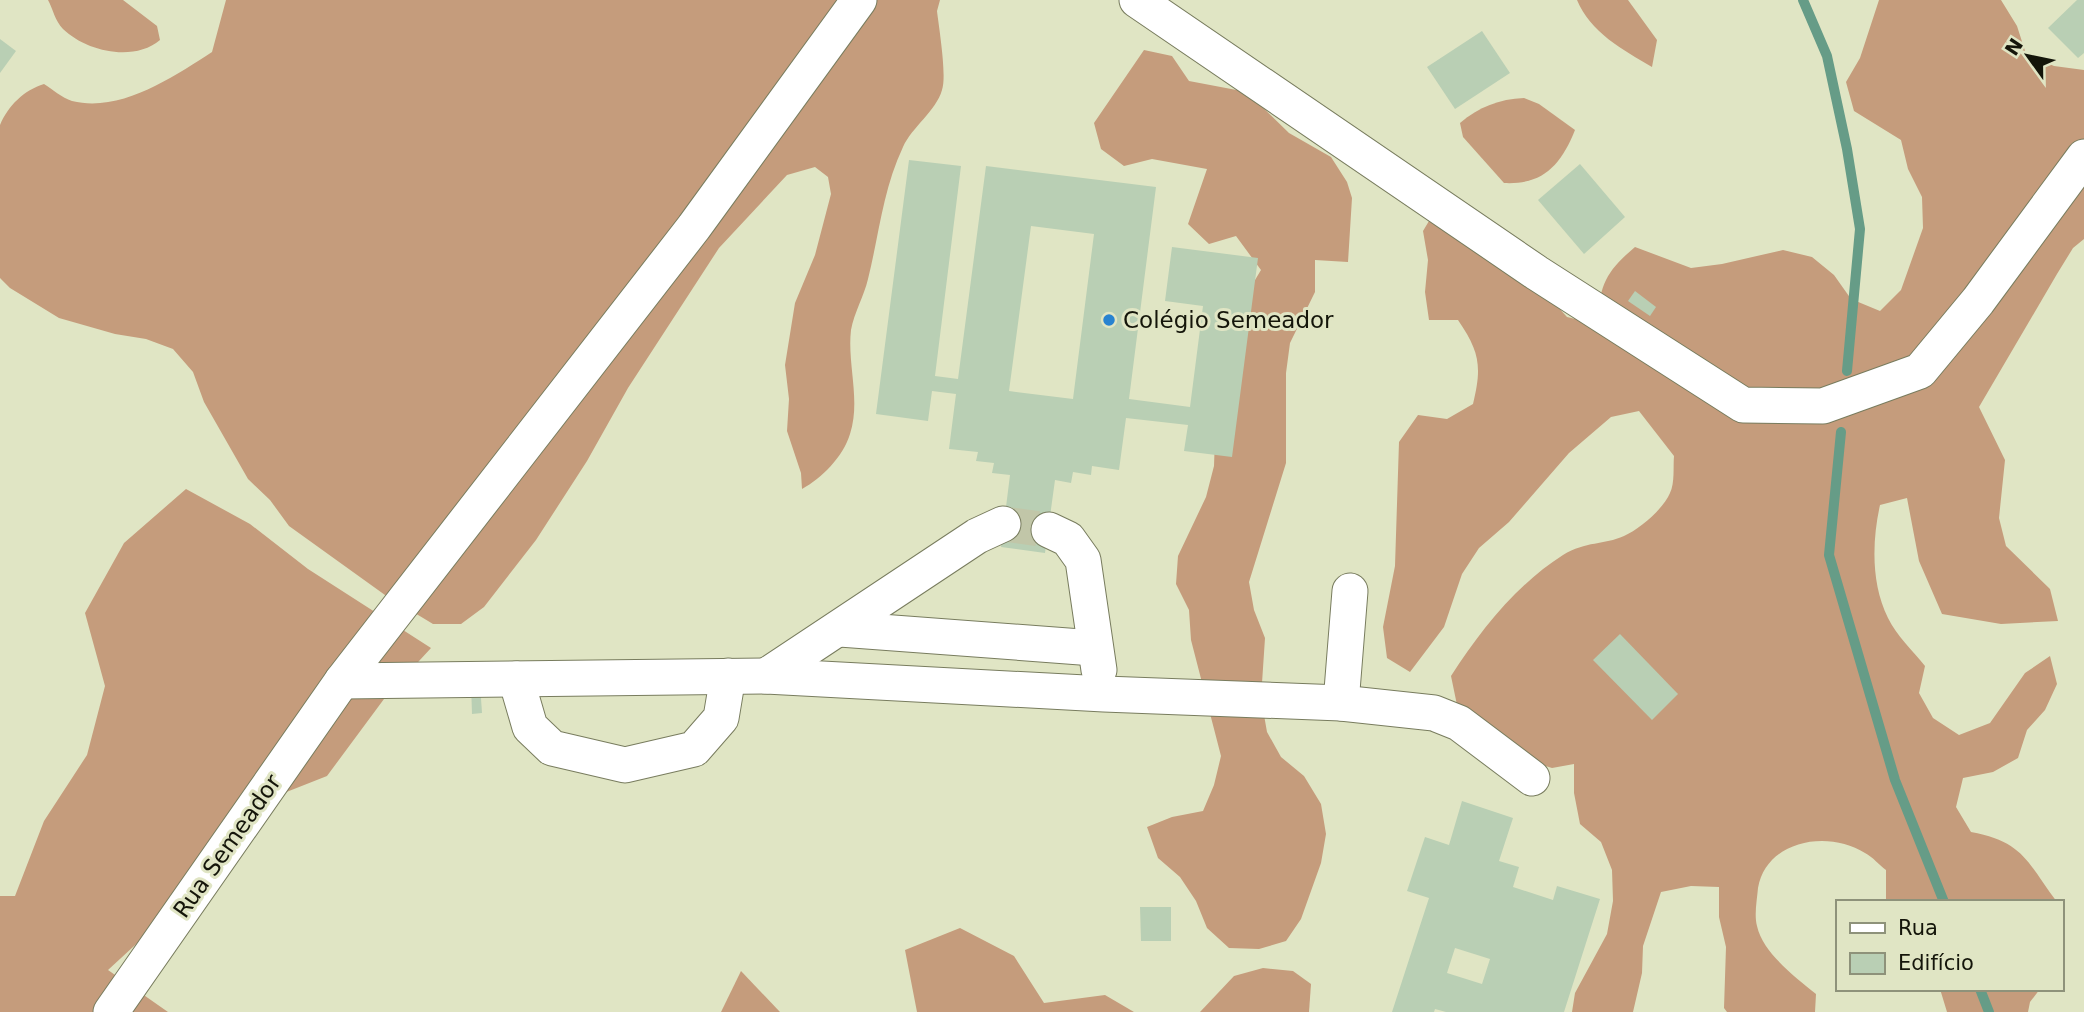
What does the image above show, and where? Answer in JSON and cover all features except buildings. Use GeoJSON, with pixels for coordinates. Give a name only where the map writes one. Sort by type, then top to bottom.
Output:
{"type":"FeatureCollection","features":[{"type":"Feature","properties":{"kind":"street","name":"Rua Semeador"},"geometry":{"type":"LineString","coordinates":[[111,1012],[342,681],[694,227],[859,0]]}},
{"type":"Feature","properties":{"kind":"street"},"geometry":{"type":"LineString","coordinates":[[1137,0],[1536,273],[1743,405],[1823,406],[1920,371],[1978,301],[2084,157]]}},
{"type":"Feature","properties":{"kind":"street"},"geometry":{"type":"LineString","coordinates":[[766,676],[976,536],[1003,524]]}},
{"type":"Feature","properties":{"kind":"street"},"geometry":{"type":"LineString","coordinates":[[1049,530],[1068,539],[1083,560],[1094,648],[1104,694]]}},
{"type":"Feature","properties":{"kind":"street"},"geometry":{"type":"LineString","coordinates":[[1341,703],[1350,591]]}},
{"type":"Feature","properties":{"kind":"street"},"geometry":{"type":"LineString","coordinates":[[840,629],[1094,648]]}},
{"type":"Feature","properties":{"kind":"street"},"geometry":{"type":"LineString","coordinates":[[516,679],[530,727],[552,748],[625,765],[694,750],[721,718],[728,676]]}},
{"type":"Feature","properties":{"kind":"street"},"geometry":{"type":"LineString","coordinates":[[342,681],[766,676],[1104,694],[1341,703],[1434,713],[1460,723],[1532,778]]}},
{"type":"Feature","properties":{"kind":"shaded area"},"geometry":{"type":"Polygon","coordinates":[[[48,0],[123,0],[157,26],[160,40],[137,51],[124,52],[85,44],[63,29],[48,0]]]}},
{"type":"Feature","properties":{"kind":"shaded area"},"geometry":{"type":"Polygon","coordinates":[[[226,0],[940,0],[937,11],[943,63],[942,90],[935,105],[907,140],[891,179],[868,279],[851,330],[853,421],[847,443],[837,459],[817,479],[802,489],[801,473],[787,431],[789,399],[785,365],[795,303],[815,255],[831,194],[828,177],[815,167],[787,175],[719,248],[628,388],[587,461],[536,540],[484,607],[461,624],[433,624],[385,595],[289,526],[270,500],[248,479],[204,402],[193,372],[173,349],[146,339],[115,334],[59,318],[10,288],[0,278],[0,125],[7,111],[23,95],[44,84],[68,100],[90,103],[128,97],[163,82],[212,52],[226,0]]]}},
{"type":"Feature","properties":{"kind":"shaded area"},"geometry":{"type":"Polygon","coordinates":[[[1577,0],[1628,0],[1657,40],[1652,67],[1599,31],[1590,22],[1577,0]]]}},
{"type":"Feature","properties":{"kind":"shaded area"},"geometry":{"type":"Polygon","coordinates":[[[1879,0],[2001,0],[2017,26],[2026,54],[2054,66],[2084,70],[2084,239],[2073,248],[1979,407],[2005,460],[1999,518],[2006,546],[2050,589],[2058,621],[2001,624],[1942,614],[1919,561],[1907,498],[1880,505],[1875,533],[1876,577],[1882,605],[1900,637],[1925,666],[1919,693],[1933,718],[1959,735],[1990,723],[2025,673],[2050,656],[2057,684],[2045,710],[2027,730],[2018,758],[1993,772],[1963,778],[1956,807],[1971,832],[2003,842],[2023,856],[2056,900],[1886,900],[1886,870],[1868,855],[1850,846],[1833,842],[1800,844],[1773,859],[1763,872],[1758,888],[1756,922],[1760,936],[1773,955],[1816,994],[1815,1012],[1727,1012],[1724,1008],[1726,947],[1719,917],[1719,887],[1691,886],[1661,892],[1643,946],[1642,973],[1633,1012],[1572,1012],[1575,993],[1607,934],[1613,901],[1612,870],[1601,842],[1580,824],[1574,793],[1574,764],[1552,768],[1526,760],[1457,705],[1451,676],[1501,610],[1546,567],[1571,551],[1624,536],[1657,512],[1672,489],[1674,456],[1639,411],[1611,417],[1569,453],[1509,522],[1479,548],[1462,574],[1444,627],[1410,672],[1387,658],[1383,627],[1395,566],[1399,442],[1418,415],[1447,419],[1473,404],[1478,380],[1475,351],[1458,320],[1429,320],[1425,292],[1428,260],[1423,231],[1438,206],[1547,295],[1567,317],[1596,324],[1602,289],[1610,273],[1635,247],[1691,268],[1783,250],[1812,257],[1834,275],[1851,299],[1880,311],[1901,290],[1923,228],[1922,197],[1908,169],[1901,140],[1854,111],[1846,82],[1860,58],[1879,0]]]}},
{"type":"Feature","properties":{"kind":"shaded area"},"geometry":{"type":"Polygon","coordinates":[[[1144,50],[1172,56],[1189,81],[1247,92],[1289,133],[1331,157],[1347,182],[1352,198],[1348,262],[1315,260],[1315,292],[1290,343],[1286,373],[1286,463],[1249,582],[1254,610],[1265,638],[1261,698],[1267,732],[1281,757],[1304,776],[1321,804],[1326,834],[1321,863],[1301,919],[1286,941],[1259,949],[1229,948],[1207,928],[1196,901],[1180,877],[1158,858],[1147,827],[1172,817],[1203,811],[1214,785],[1221,756],[1191,640],[1189,610],[1176,584],[1178,556],[1206,497],[1214,466],[1215,437],[1246,295],[1261,270],[1236,236],[1209,244],[1188,224],[1207,169],[1152,159],[1124,166],[1101,149],[1094,123],[1144,50]]]}},
{"type":"Feature","properties":{"kind":"shaded area"},"geometry":{"type":"Polygon","coordinates":[[[1524,98],[1539,104],[1575,130],[1557,163],[1549,170],[1530,180],[1504,183],[1463,137],[1460,123],[1474,112],[1490,105],[1524,98]]]}},
{"type":"Feature","properties":{"kind":"shaded area"},"geometry":{"type":"Polygon","coordinates":[[[186,489],[250,524],[308,569],[431,648],[384,699],[327,776],[256,804],[159,923],[108,970],[168,1012],[0,1012],[0,896],[15,896],[44,821],[87,755],[105,686],[85,613],[124,543],[186,489]]]}},
{"type":"Feature","properties":{"kind":"shaded area"},"geometry":{"type":"Polygon","coordinates":[[[960,928],[1014,956],[1044,1003],[1105,995],[1134,1012],[917,1012],[905,950],[960,928]]]}},
{"type":"Feature","properties":{"kind":"shaded area"},"geometry":{"type":"Polygon","coordinates":[[[1263,968],[1293,971],[1311,984],[1309,1012],[1200,1012],[1234,976],[1263,968]]]}},
{"type":"Feature","properties":{"kind":"shaded area"},"geometry":{"type":"Polygon","coordinates":[[[741,971],[780,1012],[721,1012],[741,971]]]}},
{"type":"Feature","properties":{"kind":"shaded area"},"geometry":{"type":"Polygon","coordinates":[[[1941,991],[2038,991],[2030,1002],[2028,1012],[1947,1012],[1941,991]]]}},
{"type":"Feature","properties":{"kind":"waterway"},"geometry":{"type":"LineString","coordinates":[[1803,0],[1827,56],[1847,149],[1860,229],[1847,371]]}},
{"type":"Feature","properties":{"kind":"waterway"},"geometry":{"type":"LineString","coordinates":[[1841,432],[1829,555],[1895,780],[1943,900]]}},
{"type":"Feature","properties":{"kind":"waterway"},"geometry":{"type":"LineString","coordinates":[[1981,991],[1989,1012]]}},
{"type":"Feature","properties":{"kind":"tunnel"},"geometry":{"type":"LineString","coordinates":[[1003,524],[1049,530]]}},
{"type":"Feature","properties":{"kind":"place","name":"Colégio Semeador"},"geometry":{"type":"Point","coordinates":[1109,320]}}]}
